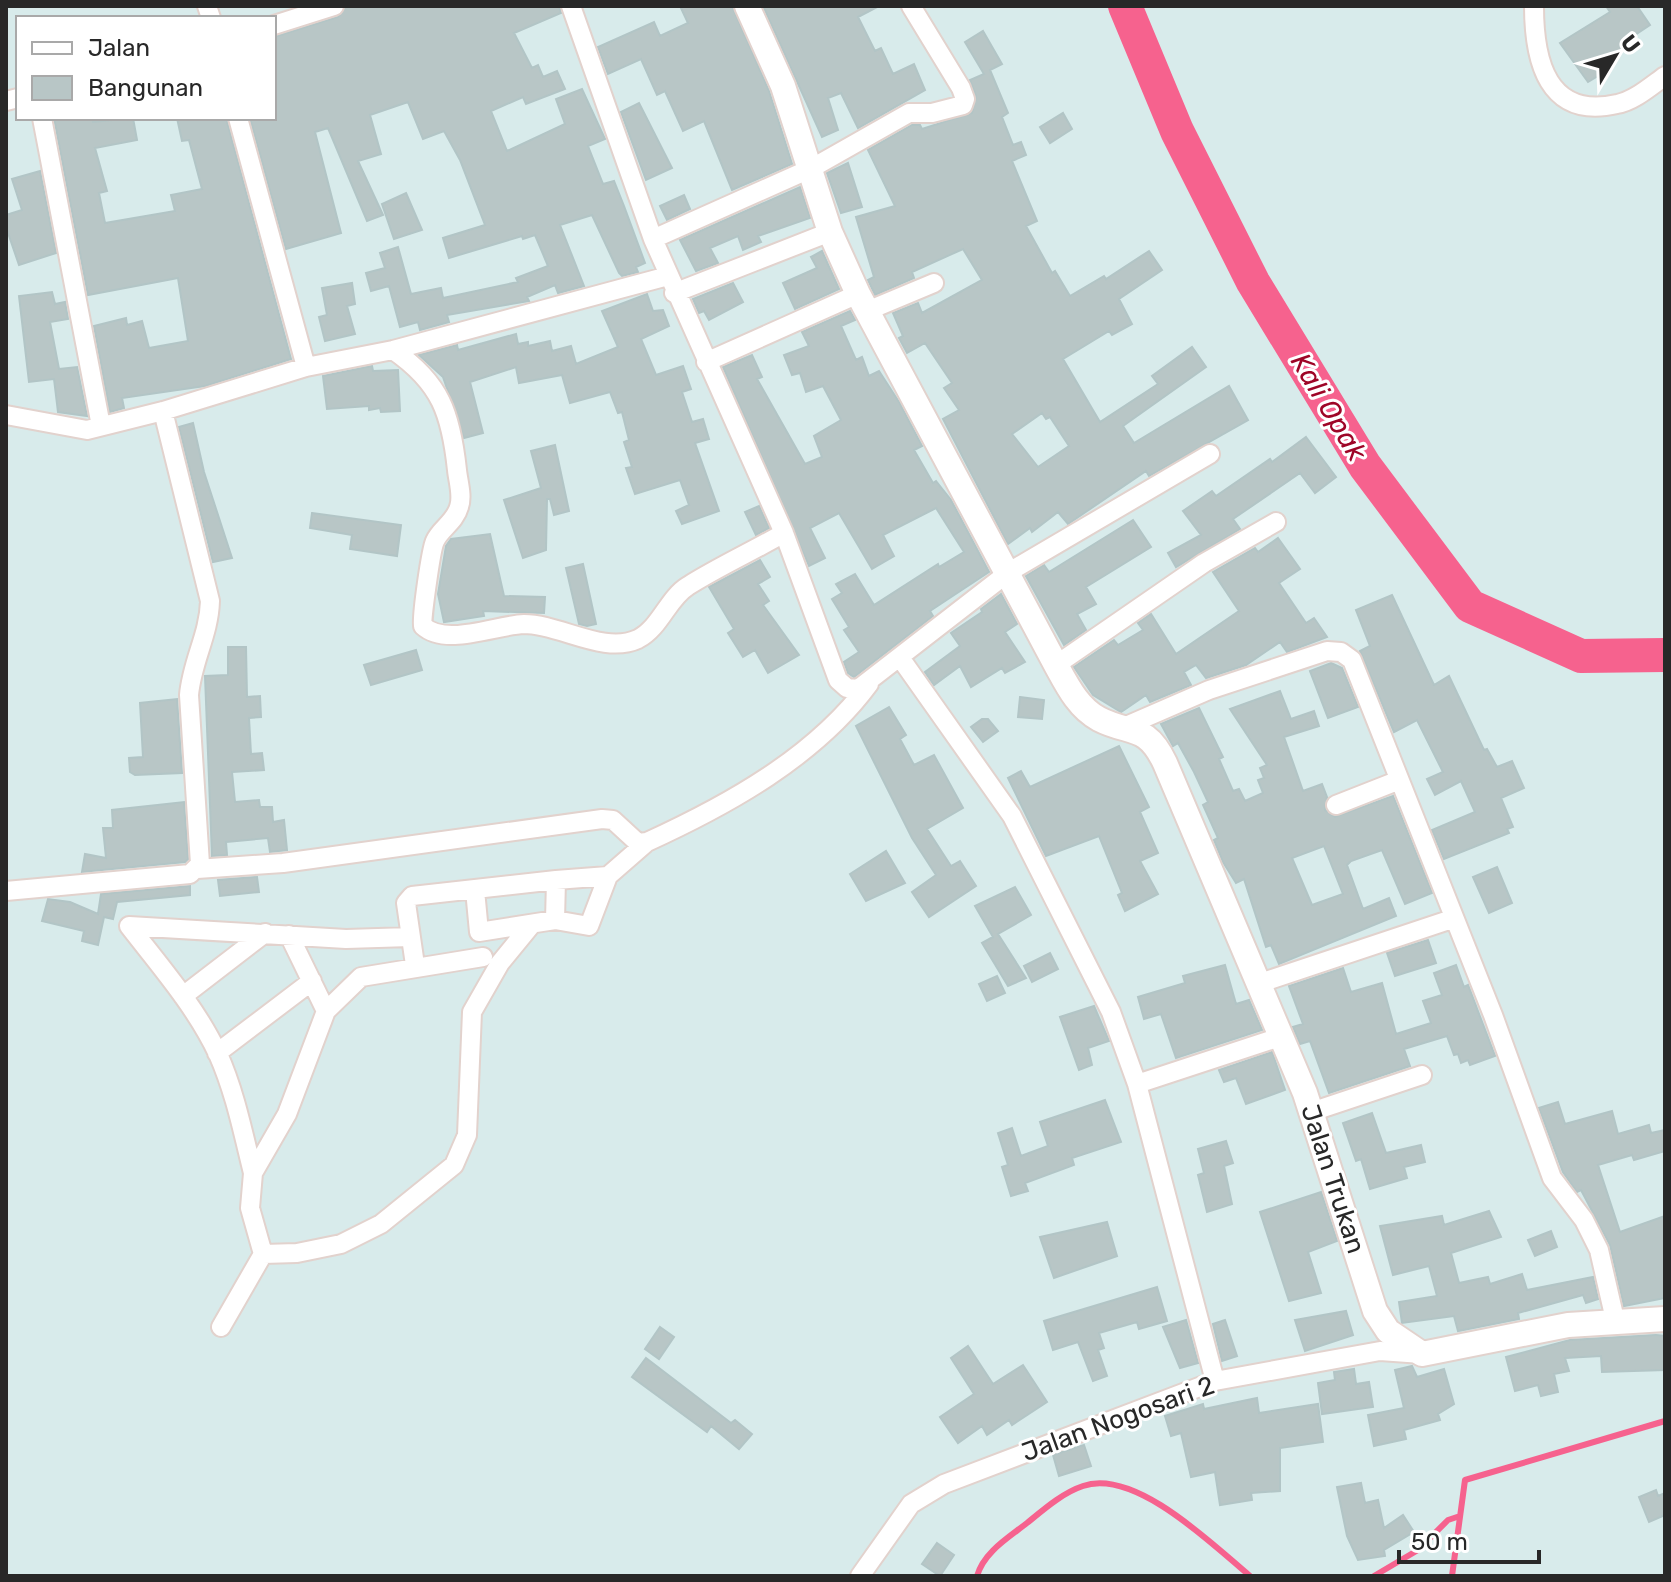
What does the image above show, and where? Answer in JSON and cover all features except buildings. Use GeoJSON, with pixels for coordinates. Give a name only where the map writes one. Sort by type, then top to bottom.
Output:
{"type":"FeatureCollection","features":[{"type":"Feature","properties":{"kind":"street"},"geometry":{"type":"LineString","coordinates":[[571,6],[671,285],[784,533],[838,680],[847,688],[858,689],[901,659],[1009,572],[1210,454]]}},
{"type":"Feature","properties":{"kind":"street","name":"Jalan Trukan"},"geometry":{"type":"LineString","coordinates":[[747,6],[783,86],[812,168],[830,232],[862,302],[1056,665],[1081,706],[1101,720],[1126,726],[1154,744],[1165,763],[1311,1112],[1375,1311],[1388,1331],[1422,1354]]}},
{"type":"Feature","properties":{"kind":"street"},"geometry":{"type":"LineString","coordinates":[[653,239],[812,168],[909,113],[932,113],[963,105],[965,99],[961,88],[911,6]]}},
{"type":"Feature","properties":{"kind":"street"},"geometry":{"type":"LineString","coordinates":[[1534,6],[1541,68],[1550,86],[1563,97],[1592,105],[1617,104],[1665,76]]}},
{"type":"Feature","properties":{"kind":"street"},"geometry":{"type":"LineString","coordinates":[[276,24],[326,7]]}},
{"type":"Feature","properties":{"kind":"street"},"geometry":{"type":"LineString","coordinates":[[42,120],[101,426]]}},
{"type":"Feature","properties":{"kind":"street"},"geometry":{"type":"LineString","coordinates":[[239,120],[306,367]]}},
{"type":"Feature","properties":{"kind":"street"},"geometry":{"type":"LineString","coordinates":[[6,415],[87,430],[163,411],[306,367],[393,350],[671,285],[830,232]]}},
{"type":"Feature","properties":{"kind":"street"},"geometry":{"type":"LineString","coordinates":[[706,362],[862,302],[934,283]]}},
{"type":"Feature","properties":{"kind":"street"},"geometry":{"type":"LineString","coordinates":[[393,350],[412,364],[436,391],[452,425],[461,503],[446,531],[435,540],[421,613],[423,626],[428,631],[456,634],[530,625],[613,643],[635,640],[654,625],[685,587],[784,533]]}},
{"type":"Feature","properties":{"kind":"street"},"geometry":{"type":"LineString","coordinates":[[6,891],[190,874],[200,864],[189,695],[192,667],[210,623],[210,601],[163,411]]}},
{"type":"Feature","properties":{"kind":"street"},"geometry":{"type":"LineString","coordinates":[[1056,665],[1204,563],[1276,522]]}},
{"type":"Feature","properties":{"kind":"street"},"geometry":{"type":"LineString","coordinates":[[1126,726],[1209,690],[1327,651],[1341,652],[1352,660],[1397,781],[1493,1015],[1552,1178],[1584,1220],[1599,1250],[1616,1324]]}},
{"type":"Feature","properties":{"kind":"street"},"geometry":{"type":"LineString","coordinates":[[901,659],[1012,816],[1111,1012],[1137,1084],[1215,1381]]}},
{"type":"Feature","properties":{"kind":"street"},"geometry":{"type":"LineString","coordinates":[[479,932],[555,920],[589,926],[608,876],[647,842],[746,791],[783,764],[846,713],[872,679]]}},
{"type":"Feature","properties":{"kind":"street"},"geometry":{"type":"LineString","coordinates":[[1336,805],[1397,781]]}},
{"type":"Feature","properties":{"kind":"street"},"geometry":{"type":"LineString","coordinates":[[197,869],[283,863],[602,819],[613,820],[638,843],[647,842]]}},
{"type":"Feature","properties":{"kind":"street"},"geometry":{"type":"LineString","coordinates":[[415,965],[406,903],[412,896],[608,876]]}},
{"type":"Feature","properties":{"kind":"street"},"geometry":{"type":"LineString","coordinates":[[555,920],[556,880]]}},
{"type":"Feature","properties":{"kind":"street"},"geometry":{"type":"LineString","coordinates":[[475,890],[487,986]]}},
{"type":"Feature","properties":{"kind":"street"},"geometry":{"type":"LineString","coordinates":[[1257,984],[1452,919]]}},
{"type":"Feature","properties":{"kind":"street"},"geometry":{"type":"LineString","coordinates":[[263,1254],[297,1253],[341,1244],[381,1224],[454,1165],[467,1135],[472,1012],[500,963],[532,924]]}},
{"type":"Feature","properties":{"kind":"street"},"geometry":{"type":"LineString","coordinates":[[221,1327],[263,1254],[250,1208],[253,1173],[236,1104],[217,1053],[183,996],[129,926],[242,939],[265,933],[346,939],[410,937]]}},
{"type":"Feature","properties":{"kind":"street"},"geometry":{"type":"LineString","coordinates":[[289,935],[326,1011]]}},
{"type":"Feature","properties":{"kind":"street"},"geometry":{"type":"LineString","coordinates":[[183,996],[242,939]]}},
{"type":"Feature","properties":{"kind":"street"},"geometry":{"type":"LineString","coordinates":[[253,1173],[287,1114],[326,1011],[361,977],[415,965],[483,957]]}},
{"type":"Feature","properties":{"kind":"street"},"geometry":{"type":"LineString","coordinates":[[217,1053],[312,981]]}},
{"type":"Feature","properties":{"kind":"street"},"geometry":{"type":"LineString","coordinates":[[1137,1084],[1280,1037]]}},
{"type":"Feature","properties":{"kind":"street"},"geometry":{"type":"LineString","coordinates":[[1311,1112],[1422,1075]]}},
{"type":"Feature","properties":{"kind":"street"},"geometry":{"type":"LineString","coordinates":[[1422,1354],[1568,1325],[1665,1319]]}},
{"type":"Feature","properties":{"kind":"street","name":"Jalan Nogosari 2"},"geometry":{"type":"LineString","coordinates":[[860,1576],[911,1504],[944,1484],[1215,1381],[1380,1351],[1422,1354]]}},
{"type":"Feature","properties":{"kind":"waterway","name":"Kali Opak"},"geometry":{"type":"LineString","coordinates":[[1125,6],[1177,131],[1253,282],[1365,466],[1470,606],[1581,656],[1665,655]]}},
{"type":"Feature","properties":{"kind":"waterway"},"geometry":{"type":"LineString","coordinates":[[1452,1576],[1465,1480],[1665,1421]]}},
{"type":"Feature","properties":{"kind":"waterway"},"geometry":{"type":"LineString","coordinates":[[977,1576],[980,1567],[998,1546],[1053,1502],[1083,1486],[1104,1483],[1149,1498],[1195,1529],[1250,1576]]}},
{"type":"Feature","properties":{"kind":"waterway"},"geometry":{"type":"LineString","coordinates":[[1374,1576],[1418,1550],[1448,1520],[1460,1516]]}}]}
